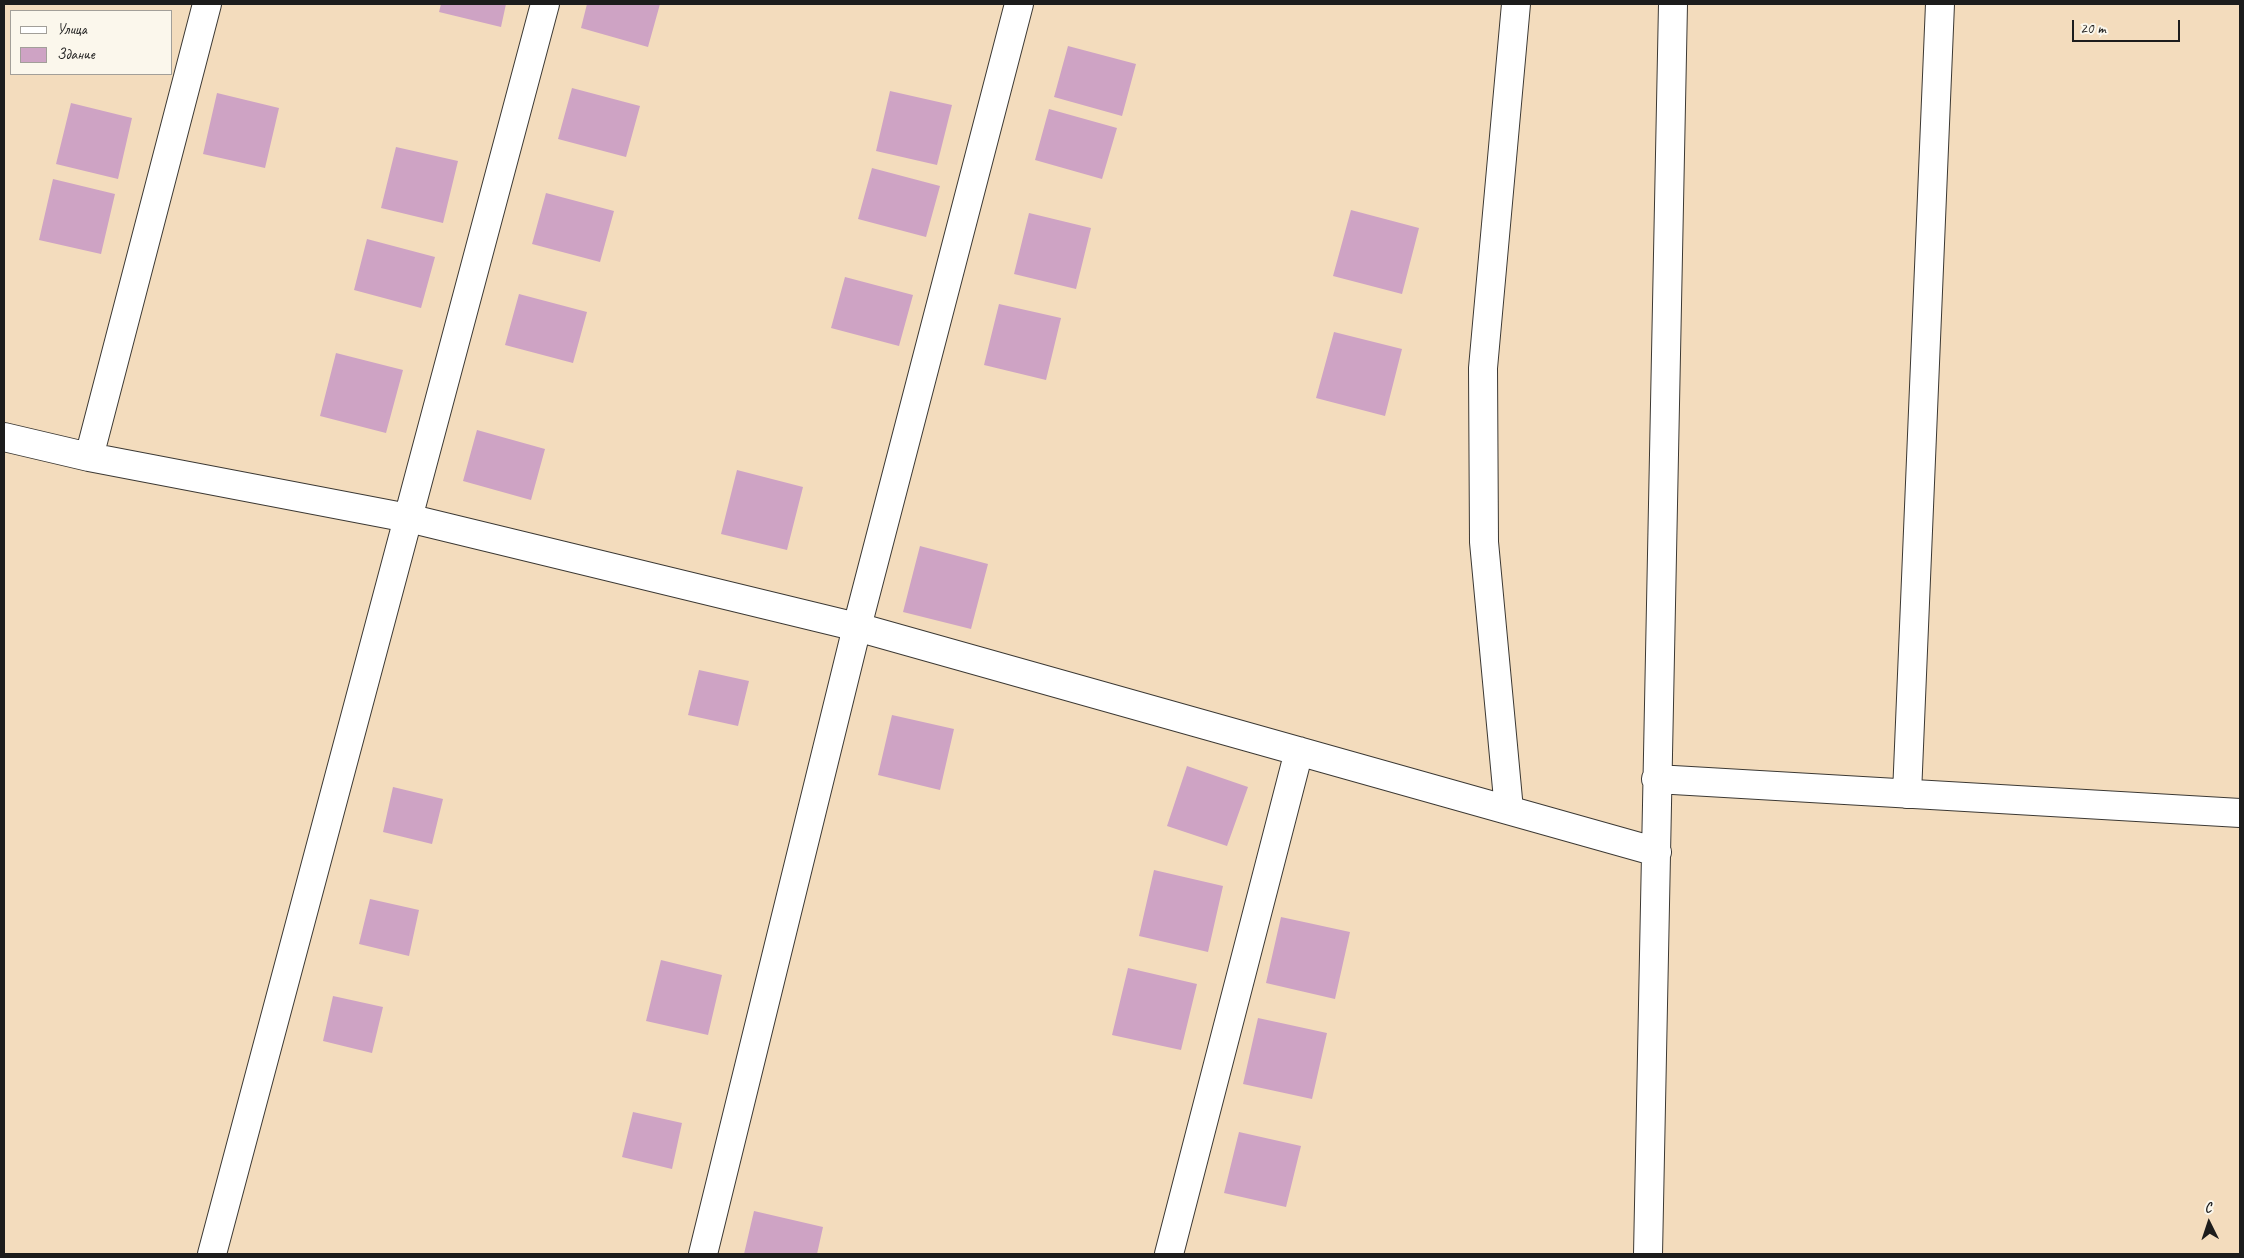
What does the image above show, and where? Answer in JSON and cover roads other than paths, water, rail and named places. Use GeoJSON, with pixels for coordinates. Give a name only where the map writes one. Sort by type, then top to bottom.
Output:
{"type":"FeatureCollection","features":[{"type":"Feature","properties":{"kind":"street"},"geometry":{"type":"LineString","coordinates":[[90,457],[207,4]]}},
{"type":"Feature","properties":{"kind":"street"},"geometry":{"type":"LineString","coordinates":[[212,1254],[545,4]]}},
{"type":"Feature","properties":{"kind":"street"},"geometry":{"type":"LineString","coordinates":[[703,1254],[857,627],[1019,4]]}},
{"type":"Feature","properties":{"kind":"street"},"geometry":{"type":"LineString","coordinates":[[1509,810],[1484,542],[1483,368],[1516,4]]}},
{"type":"Feature","properties":{"kind":"street"},"geometry":{"type":"LineString","coordinates":[[1648,1254],[1656,779],[1674,4]]}},
{"type":"Feature","properties":{"kind":"street"},"geometry":{"type":"LineString","coordinates":[[1907,794],[1940,4]]}},
{"type":"Feature","properties":{"kind":"street"},"geometry":{"type":"LineString","coordinates":[[4,437],[90,457],[408,518],[857,627],[1656,852]]}},
{"type":"Feature","properties":{"kind":"street"},"geometry":{"type":"LineString","coordinates":[[1169,1254],[1299,751]]}},
{"type":"Feature","properties":{"kind":"street"},"geometry":{"type":"LineString","coordinates":[[1656,779],[2240,813]]}}]}
